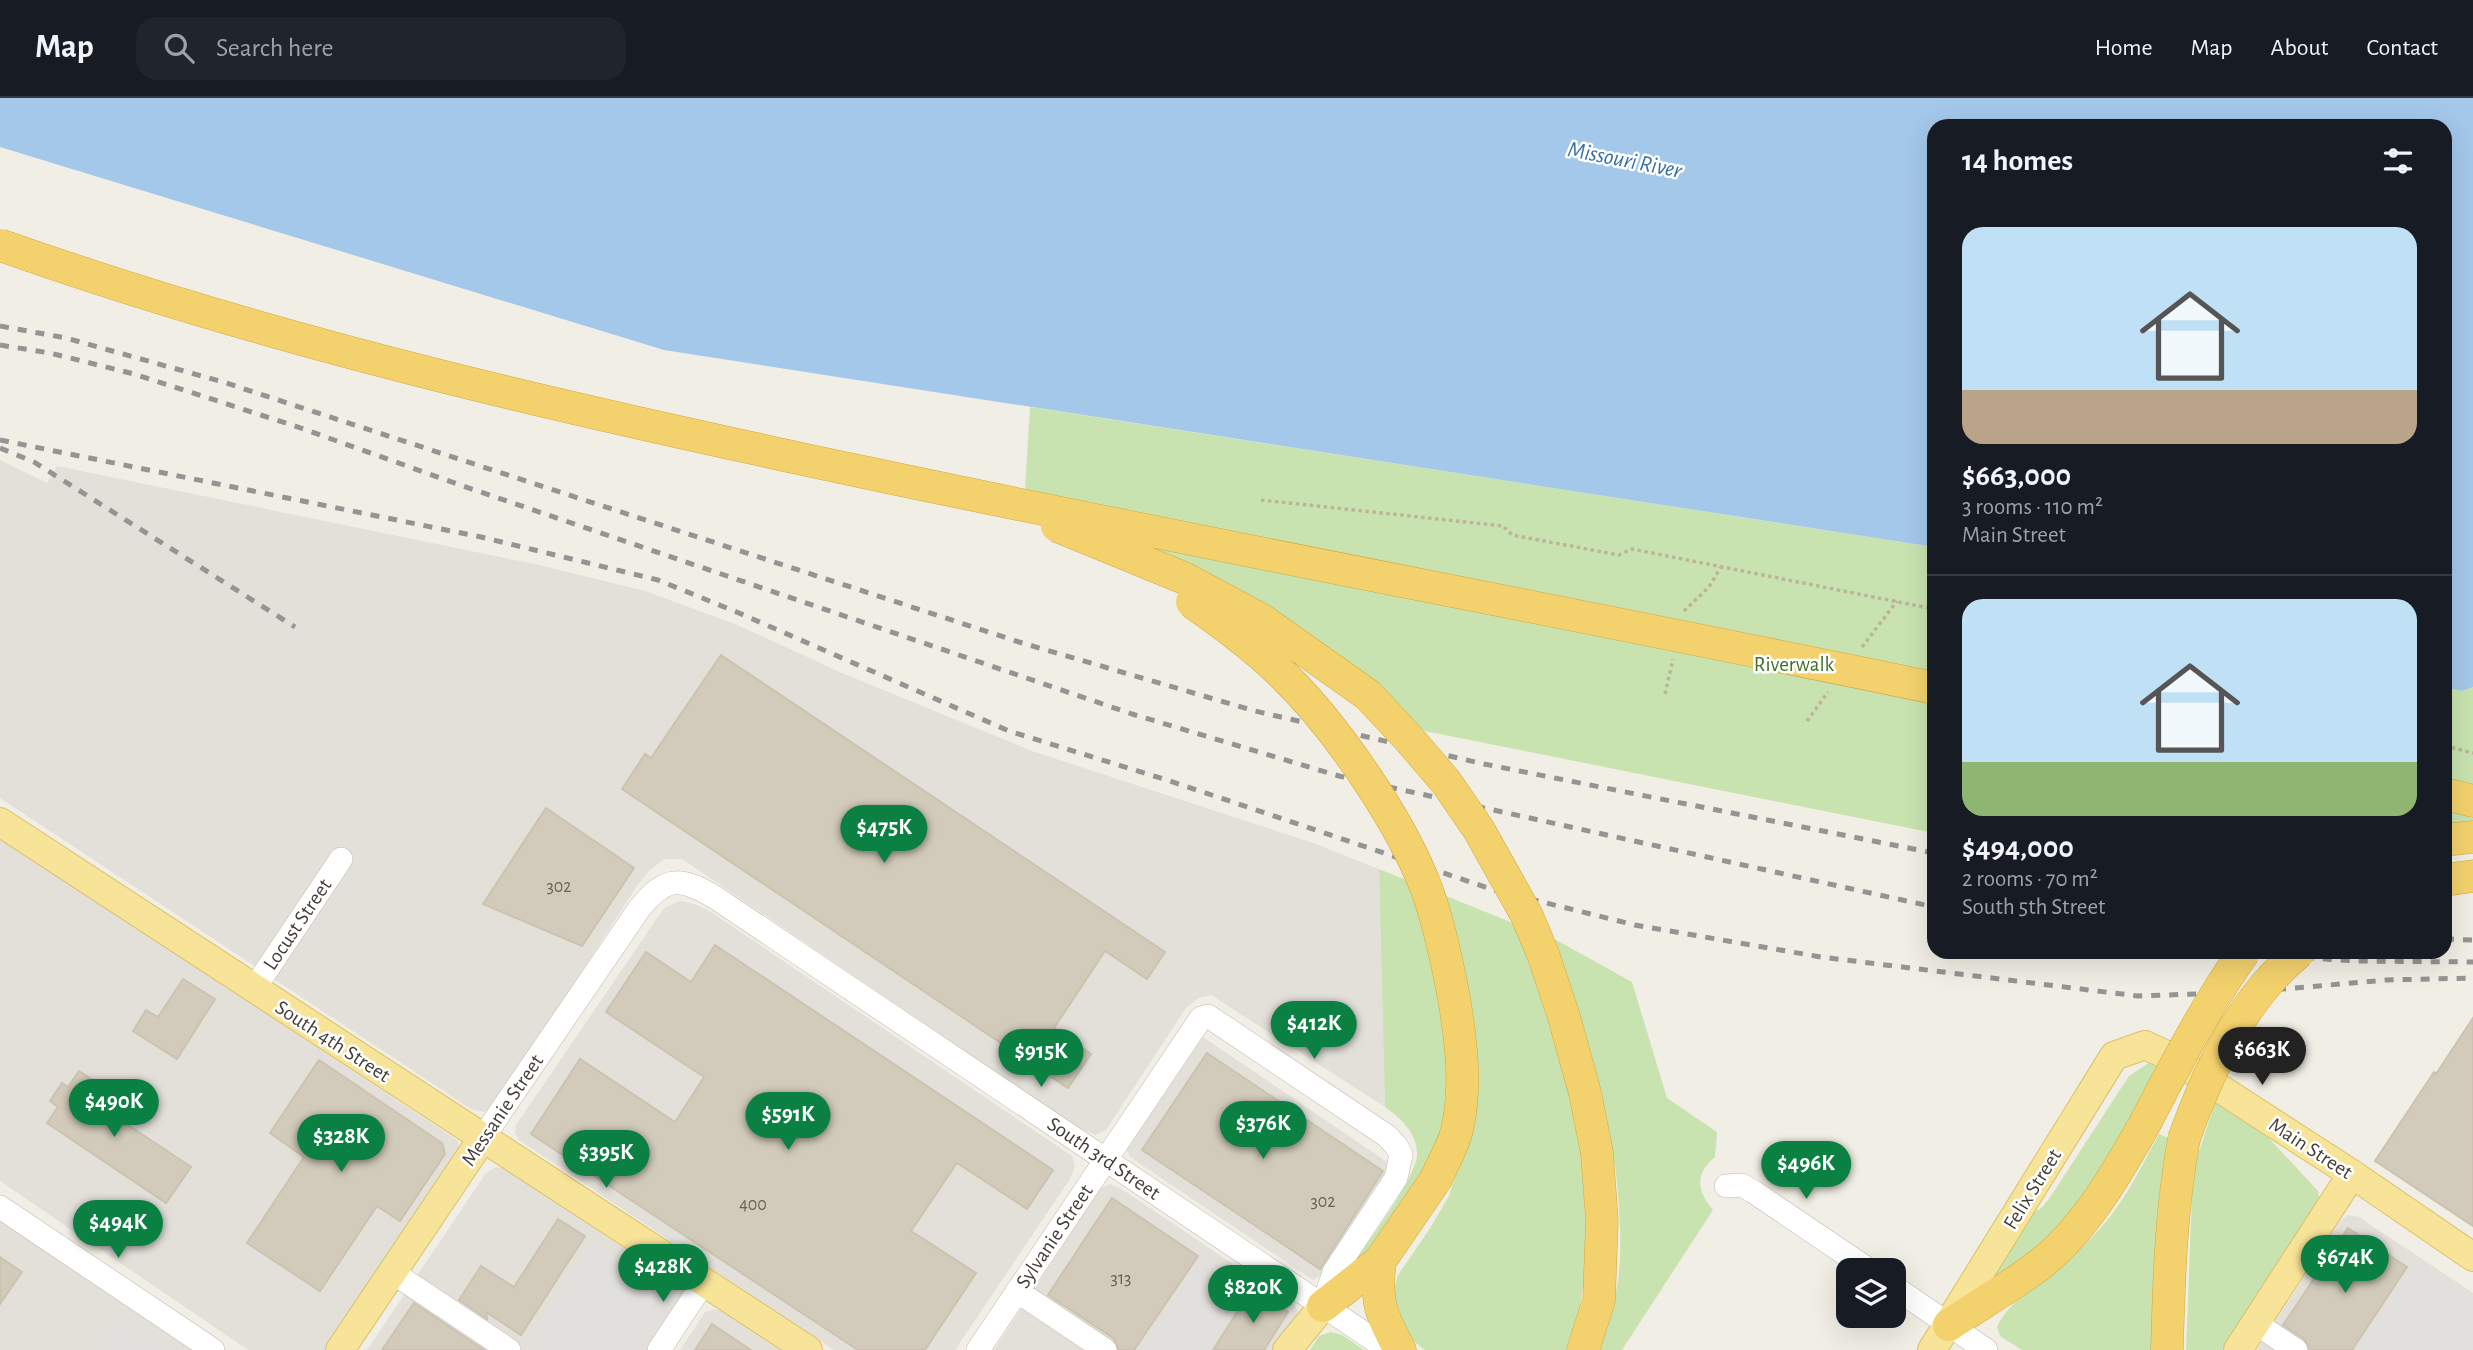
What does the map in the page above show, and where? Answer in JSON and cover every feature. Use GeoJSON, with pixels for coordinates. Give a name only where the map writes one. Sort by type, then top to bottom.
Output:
{"type":"FeatureCollection","features":[{"type":"Feature","properties":{"kind":"highway"},"geometry":{"type":"LineString","coordinates":[[0,245],[295,340],[612,421],[1927,687]]}},
{"type":"Feature","properties":{"kind":"highway"},"geometry":{"type":"LineString","coordinates":[[0,245],[294,339],[610,418],[1008,503],[1437,587]]}},
{"type":"Feature","properties":{"kind":"highway"},"geometry":{"type":"LineString","coordinates":[[967,494],[1080,533],[1169,586],[1223,623],[1280,671],[1356,763],[1406,845],[1426,889],[1440,933],[1460,1034],[1461,1081],[1457,1130],[1436,1179],[1380,1261],[1323,1306]]}},
{"type":"Feature","properties":{"kind":"highway"},"geometry":{"type":"LineString","coordinates":[[1008,503],[1107,548],[1184,578],[1262,621],[1368,695],[1446,782],[1479,830],[1527,916],[1544,954],[1585,1093],[1597,1153],[1602,1221],[1599,1300],[1584,1350]]}},
{"type":"Feature","properties":{"kind":"highway"},"geometry":{"type":"LineString","coordinates":[[2452,796],[2473,801]]}},
{"type":"Feature","properties":{"kind":"highway"},"geometry":{"type":"LineString","coordinates":[[2452,816],[2473,821]]}},
{"type":"Feature","properties":{"kind":"highway"},"geometry":{"type":"LineString","coordinates":[[2452,840],[2473,837]]}},
{"type":"Feature","properties":{"kind":"highway"},"geometry":{"type":"LineString","coordinates":[[2452,879],[2473,876]]}},
{"type":"Feature","properties":{"kind":"highway"},"geometry":{"type":"LineString","coordinates":[[1940,1338],[2043,1262],[2072,1234],[2114,1178],[2210,1004],[2239,959]]}},
{"type":"Feature","properties":{"kind":"highway"},"geometry":{"type":"LineString","coordinates":[[2168,1350],[2176,1180],[2184,1139],[2199,1096],[2224,1048],[2258,995],[2292,959]]}},
{"type":"Feature","properties":{"kind":"highway"},"geometry":{"type":"LineString","coordinates":[[1380,1261],[1377,1287],[1381,1316],[1400,1350]]}},
{"type":"Feature","properties":{"kind":"main road","name":"South 4th Street"},"geometry":{"type":"LineString","coordinates":[[0,822],[808,1350]]}},
{"type":"Feature","properties":{"kind":"main road","name":"Main Street"},"geometry":{"type":"LineString","coordinates":[[2145,1045],[2171,1057],[2352,1174],[2473,1257]]}},
{"type":"Feature","properties":{"kind":"main road","name":"Felix Street"},"geometry":{"type":"LineString","coordinates":[[1940,1338],[2115,1056],[2145,1045]]}},
{"type":"Feature","properties":{"kind":"main road","name":"Messanie Street"},"geometry":{"type":"LineString","coordinates":[[340,1350],[482,1139]]}},
{"type":"Feature","properties":{"kind":"main road"},"geometry":{"type":"LineString","coordinates":[[2238,1350],[2352,1174]]}},
{"type":"Feature","properties":{"kind":"main road"},"geometry":{"type":"LineString","coordinates":[[1287,1350],[1323,1306]]}},
{"type":"Feature","properties":{"kind":"street","name":"Locust Street"},"geometry":{"type":"LineString","coordinates":[[254,989],[341,859]]}},
{"type":"Feature","properties":{"kind":"street","name":"Messanie Street"},"geometry":{"type":"LineString","coordinates":[[482,1139],[639,909],[658,888],[675,881]]}},
{"type":"Feature","properties":{"kind":"street","name":"South 3rd Street"},"geometry":{"type":"LineString","coordinates":[[675,881],[685,882],[716,898],[1389,1350]]}},
{"type":"Feature","properties":{"kind":"street","name":"Sylvanie Street"},"geometry":{"type":"LineString","coordinates":[[978,1350],[1201,1018],[1208,1016],[1387,1136],[1398,1147],[1401,1155],[1396,1178],[1334,1272],[1323,1306]]}},
{"type":"Feature","properties":{"kind":"street"},"geometry":{"type":"LineString","coordinates":[[1726,1186],[1742,1185],[1851,1258]]}},
{"type":"Feature","properties":{"kind":"street"},"geometry":{"type":"LineString","coordinates":[[0,1207],[212,1350]]}},
{"type":"Feature","properties":{"kind":"street"},"geometry":{"type":"LineString","coordinates":[[393,1272],[509,1350]]}},
{"type":"Feature","properties":{"kind":"street"},"geometry":{"type":"LineString","coordinates":[[659,1350],[704,1282]]}},
{"type":"Feature","properties":{"kind":"street"},"geometry":{"type":"LineString","coordinates":[[1017,1291],[1105,1350]]}},
{"type":"Feature","properties":{"kind":"street"},"geometry":{"type":"LineString","coordinates":[[1906,1300],[1940,1338],[1986,1350]]}},
{"type":"Feature","properties":{"kind":"street"},"geometry":{"type":"LineString","coordinates":[[2255,1323],[2296,1350]]}},
{"type":"Feature","properties":{"kind":"path"},"geometry":{"type":"LineString","coordinates":[[1261,500],[1503,526],[1513,535],[1619,555],[1632,549],[1927,608]]}},
{"type":"Feature","properties":{"kind":"path"},"geometry":{"type":"LineString","coordinates":[[2452,748],[2473,753]]}},
{"type":"Feature","properties":{"kind":"shaded area"},"geometry":{"type":"Polygon","coordinates":[[[0,460],[47,483],[57,466],[539,565],[645,591],[735,624],[842,673],[1032,751],[1313,843],[1379,869],[1385,1107],[1211,995],[1199,998],[1186,1008],[1106,1130],[1095,1135],[1079,1128],[682,859],[664,859],[649,871],[637,886],[492,1110],[483,1112],[471,1109],[0,798],[0,460]]]}},
{"type":"Feature","properties":{"kind":"shaded area"},"geometry":{"type":"Polygon","coordinates":[[[0,837],[457,1140],[460,1148],[327,1350],[248,1350],[0,1181],[0,837]]]}},
{"type":"Feature","properties":{"kind":"shaded area"},"geometry":{"type":"Polygon","coordinates":[[[680,901],[695,904],[711,912],[1072,1156],[1075,1166],[1070,1179],[955,1350],[834,1350],[519,1140],[515,1133],[516,1125],[664,908],[680,901]]]}},
{"type":"Feature","properties":{"kind":"shaded area"},"geometry":{"type":"Polygon","coordinates":[[[1203,1037],[1393,1166],[1321,1275],[1313,1280],[1130,1157],[1127,1150],[1203,1037]]]}},
{"type":"Feature","properties":{"kind":"shaded area"},"geometry":{"type":"Polygon","coordinates":[[[496,1167],[505,1169],[682,1287],[686,1296],[651,1350],[367,1350],[486,1173],[496,1167]]]}},
{"type":"Feature","properties":{"kind":"shaded area"},"geometry":{"type":"Polygon","coordinates":[[[1110,1184],[1120,1188],[1294,1305],[1298,1311],[1294,1321],[1275,1350],[994,1350],[1101,1188],[1110,1184]]]}},
{"type":"Feature","properties":{"kind":"shaded area"},"geometry":{"type":"Polygon","coordinates":[[[2348,1215],[2359,1217],[2473,1293],[2473,1350],[2257,1350],[2340,1221],[2348,1215]]]}},
{"type":"Feature","properties":{"kind":"shaded area"},"geometry":{"type":"Polygon","coordinates":[[[0,1220],[198,1350],[0,1350],[0,1220]]]}},
{"type":"Feature","properties":{"kind":"shaded area"},"geometry":{"type":"Polygon","coordinates":[[[592,1242],[674,1297],[639,1350],[543,1350],[528,1340],[592,1242]]]}},
{"type":"Feature","properties":{"kind":"shaded area"},"geometry":{"type":"Polygon","coordinates":[[[1203,1257],[1252,1289],[1213,1350],[1143,1350],[1203,1257]]]}},
{"type":"Feature","properties":{"kind":"shaded area"},"geometry":{"type":"Polygon","coordinates":[[[2418,1260],[2473,1297],[2473,1350],[2359,1350],[2418,1260]]]}},
{"type":"Feature","properties":{"kind":"shaded area"},"geometry":{"type":"Polygon","coordinates":[[[714,1309],[724,1312],[781,1350],[680,1350],[705,1312],[714,1309]]]}},
{"type":"Feature","properties":{"kind":"shaded area"},"geometry":{"type":"Polygon","coordinates":[[[119,1319],[165,1350],[98,1350],[119,1319]]]}},
{"type":"Feature","properties":{"kind":"green space","name":"Riverwalk"},"geometry":{"type":"Polygon","coordinates":[[[1030,407],[1927,546],[1927,832],[1425,731],[1369,683],[1025,490],[1030,407]]]}},
{"type":"Feature","properties":{"kind":"green space"},"geometry":{"type":"Polygon","coordinates":[[[2473,687],[2473,834],[2452,837],[2452,689],[2462,691],[2473,687]]]}},
{"type":"Feature","properties":{"kind":"green space"},"geometry":{"type":"Polygon","coordinates":[[[1379,869],[1558,941],[1632,982],[1667,1098],[1717,1132],[1715,1157],[1704,1170],[1700,1183],[1713,1210],[1622,1350],[1598,1350],[1618,1281],[1620,1222],[1615,1164],[1583,1169],[1587,1263],[1578,1318],[1568,1350],[1425,1350],[1401,1331],[1393,1292],[1398,1275],[1449,1196],[1461,1158],[1340,1282],[1397,1200],[1407,1183],[1417,1155],[1417,1147],[1411,1133],[1402,1121],[1385,1107],[1379,869]]]}},
{"type":"Feature","properties":{"kind":"green space"},"geometry":{"type":"Polygon","coordinates":[[[2150,1062],[2166,1066],[2114,1160],[2048,1241],[1964,1309],[2024,1217],[2040,1209],[2049,1199],[2129,1076],[2150,1062]]]}},
{"type":"Feature","properties":{"kind":"green space"},"geometry":{"type":"Polygon","coordinates":[[[2217,1098],[2254,1122],[2318,1191],[2319,1200],[2222,1350],[2186,1350],[2193,1169],[2217,1098]]]}},
{"type":"Feature","properties":{"kind":"green space"},"geometry":{"type":"Polygon","coordinates":[[[2159,1134],[2175,1141],[2157,1350],[2022,1350],[2000,1336],[1997,1327],[2009,1309],[2075,1254],[2112,1214],[2159,1134]]]}},
{"type":"Feature","properties":{"kind":"green space"},"geometry":{"type":"Polygon","coordinates":[[[1331,1332],[1342,1335],[1364,1350],[1310,1350],[1319,1336],[1331,1332]]]}},
{"type":"Feature","properties":{"kind":"water","name":"Missouri River"},"geometry":{"type":"Polygon","coordinates":[[[0,98],[2473,98],[2473,687],[2462,691],[2452,689],[2452,119],[1927,119],[1927,546],[664,350],[0,147],[0,98]]]}},
{"type":"Feature","properties":{"kind":"building"},"geometry":{"type":"Polygon","coordinates":[[[721,655],[1165,952],[1147,979],[1105,951],[1054,1028],[1091,1054],[1068,1088],[622,789],[645,754],[651,758],[721,655]]]}},
{"type":"Feature","properties":{"kind":"building"},"geometry":{"type":"Polygon","coordinates":[[[546,808],[634,868],[582,946],[483,904],[546,808]]]}},
{"type":"Feature","properties":{"kind":"building"},"geometry":{"type":"Polygon","coordinates":[[[715,945],[1053,1170],[1027,1209],[957,1163],[911,1231],[976,1273],[925,1350],[858,1350],[531,1134],[580,1059],[675,1122],[704,1077],[606,1012],[646,952],[691,982],[715,945]]]}},
{"type":"Feature","properties":{"kind":"building"},"geometry":{"type":"Polygon","coordinates":[[[183,979],[215,999],[177,1059],[133,1031],[146,1010],[158,1017],[183,979]]]}},
{"type":"Feature","properties":{"kind":"building"},"geometry":{"type":"Polygon","coordinates":[[[2473,1018],[2473,1226],[2375,1161],[2473,1018]]]}},
{"type":"Feature","properties":{"kind":"building"},"geometry":{"type":"Polygon","coordinates":[[[1207,1053],[1383,1171],[1320,1269],[1142,1150],[1207,1053]]]}},
{"type":"Feature","properties":{"kind":"building"},"geometry":{"type":"Polygon","coordinates":[[[319,1060],[442,1143],[445,1154],[400,1221],[377,1206],[320,1291],[247,1243],[304,1157],[270,1133],[319,1060]]]}},
{"type":"Feature","properties":{"kind":"building"},"geometry":{"type":"Polygon","coordinates":[[[79,1071],[108,1090],[98,1105],[191,1167],[166,1203],[47,1123],[58,1107],[50,1101],[62,1083],[68,1087],[79,1071]]]}},
{"type":"Feature","properties":{"kind":"building"},"geometry":{"type":"Polygon","coordinates":[[[1112,1198],[1198,1256],[1134,1350],[1119,1350],[1113,1338],[1048,1295],[1112,1198]]]}},
{"type":"Feature","properties":{"kind":"building"},"geometry":{"type":"Polygon","coordinates":[[[558,1219],[585,1236],[521,1335],[486,1312],[487,1319],[459,1300],[481,1266],[514,1287],[558,1219]]]}},
{"type":"Feature","properties":{"kind":"building"},"geometry":{"type":"Polygon","coordinates":[[[2348,1228],[2407,1267],[2352,1350],[2310,1350],[2304,1339],[2283,1325],[2348,1228]]]}},
{"type":"Feature","properties":{"kind":"building"},"geometry":{"type":"Polygon","coordinates":[[[0,1257],[22,1272],[0,1304],[0,1257]]]}},
{"type":"Feature","properties":{"kind":"building"},"geometry":{"type":"Polygon","coordinates":[[[1252,1289],[1288,1312],[1264,1350],[1213,1350],[1252,1289]]]}},
{"type":"Feature","properties":{"kind":"building"},"geometry":{"type":"Polygon","coordinates":[[[414,1303],[484,1350],[382,1350],[414,1303]]]}},
{"type":"Feature","properties":{"kind":"building"},"geometry":{"type":"Polygon","coordinates":[[[712,1324],[751,1350],[695,1350],[712,1324]]]}},
{"type":"Feature","properties":{"kind":"railway"},"geometry":{"type":"LineString","coordinates":[[0,326],[66,338],[223,382],[1019,642],[1255,711],[1484,764],[1927,852]]}},
{"type":"Feature","properties":{"kind":"railway"},"geometry":{"type":"LineString","coordinates":[[0,345],[50,353],[134,374],[295,426],[460,485],[1132,714],[1339,776],[1927,905]]}},
{"type":"Feature","properties":{"kind":"railway"},"geometry":{"type":"LineString","coordinates":[[0,440],[481,537],[658,580],[1009,731],[1170,781],[1494,890],[1635,925],[1821,957],[2138,996],[2250,992],[2386,980],[2473,978]]}},
{"type":"Feature","properties":{"kind":"railway"},"geometry":{"type":"LineString","coordinates":[[0,448],[34,462],[295,627]]}},
{"type":"Feature","properties":{"kind":"railway"},"geometry":{"type":"LineString","coordinates":[[2452,939],[2473,940]]}},
{"type":"Feature","properties":{"kind":"railway"},"geometry":{"type":"LineString","coordinates":[[2325,959],[2473,962]]}}]}
